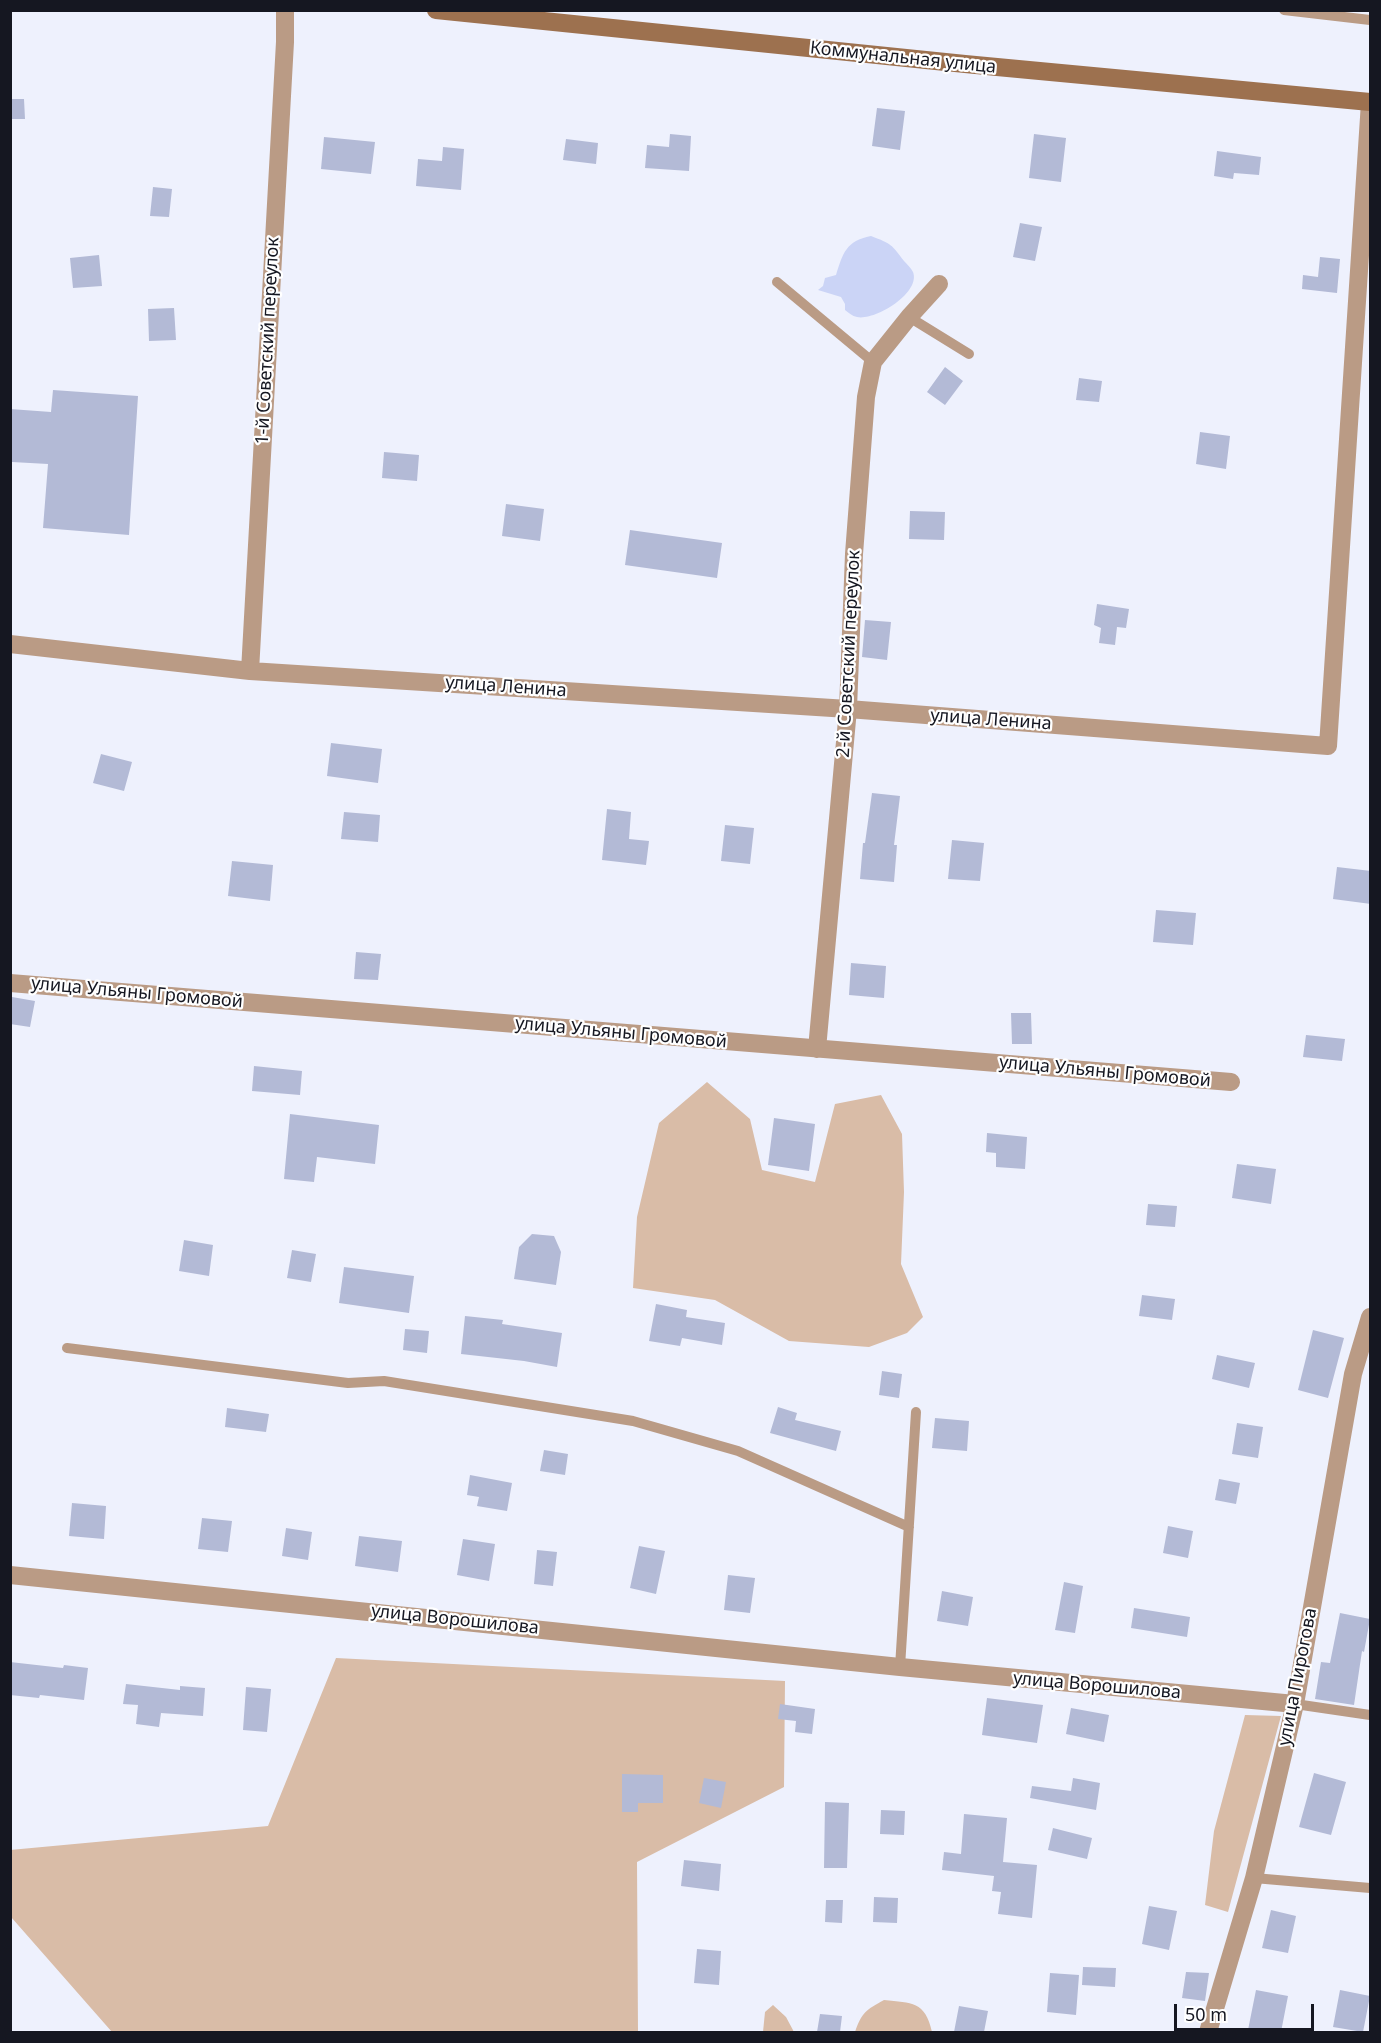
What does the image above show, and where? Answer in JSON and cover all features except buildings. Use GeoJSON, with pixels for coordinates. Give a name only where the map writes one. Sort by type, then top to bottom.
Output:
{"type":"FeatureCollection","features":[{"type":"Feature","properties":{"kind":"street","name":"1-й Советский переулок"},"geometry":{"type":"LineString","coordinates":[[250,671],[284,66],[285,10]]}},
{"type":"Feature","properties":{"kind":"street","name":"Коммунальная улица"},"geometry":{"type":"LineString","coordinates":[[436,10],[977,66],[1370,102]]}},
{"type":"Feature","properties":{"kind":"street","name":"улица Ленина"},"geometry":{"type":"LineString","coordinates":[[10,644],[250,671],[848,709],[1328,746],[1370,102]]}},
{"type":"Feature","properties":{"kind":"street","name":"2-й Советский переулок"},"geometry":{"type":"LineString","coordinates":[[817,1048],[848,709],[854,554],[866,397],[873,362],[909,317],[939,285]]}},
{"type":"Feature","properties":{"kind":"street","name":"улица Ульяны Громовой"},"geometry":{"type":"LineString","coordinates":[[10,982],[1232,1082]]}},
{"type":"Feature","properties":{"kind":"street","name":"улица Пирогова"},"geometry":{"type":"LineString","coordinates":[[1204,2032],[1254,1878],[1295,1704],[1353,1374],[1371,1317]]}},
{"type":"Feature","properties":{"kind":"street","name":"улица Ворошилова"},"geometry":{"type":"LineString","coordinates":[[10,1575],[900,1667],[1295,1704]]}},
{"type":"Feature","properties":{"kind":"lane"},"geometry":{"type":"LineString","coordinates":[[1284,10],[1371,20]]}},
{"type":"Feature","properties":{"kind":"lane"},"geometry":{"type":"LineString","coordinates":[[777,282],[873,362]]}},
{"type":"Feature","properties":{"kind":"lane"},"geometry":{"type":"LineString","coordinates":[[909,317],[969,354]]}},
{"type":"Feature","properties":{"kind":"lane"},"geometry":{"type":"LineString","coordinates":[[67,1348],[348,1383],[384,1381],[633,1421],[738,1451],[909,1527]]}},
{"type":"Feature","properties":{"kind":"lane"},"geometry":{"type":"LineString","coordinates":[[900,1667],[916,1412]]}},
{"type":"Feature","properties":{"kind":"lane"},"geometry":{"type":"LineString","coordinates":[[1295,1704],[1371,1715]]}},
{"type":"Feature","properties":{"kind":"lane"},"geometry":{"type":"LineString","coordinates":[[1254,1878],[1371,1888]]}},
{"type":"Feature","properties":{"kind":"shaded area"},"geometry":{"type":"Polygon","coordinates":[[[707,1082],[750,1119],[762,1170],[815,1182],[835,1104],[881,1095],[902,1134],[904,1192],[901,1264],[923,1317],[907,1333],[869,1347],[789,1341],[715,1300],[633,1288],[637,1217],[659,1123],[707,1082]]]}},
{"type":"Feature","properties":{"kind":"shaded area"},"geometry":{"type":"Polygon","coordinates":[[[336,1658],[785,1681],[784,1787],[637,1862],[638,2032],[112,2032],[11,1917],[10,1850],[268,1826],[336,1658]]]}},
{"type":"Feature","properties":{"kind":"shaded area"},"geometry":{"type":"Polygon","coordinates":[[[1245,1715],[1281,1716],[1228,1912],[1205,1905],[1214,1831],[1245,1715]]]}},
{"type":"Feature","properties":{"kind":"shaded area"},"geometry":{"type":"Polygon","coordinates":[[[884,2000],[916,2005],[925,2014],[932,2032],[855,2032],[865,2012],[884,2000]]]}},
{"type":"Feature","properties":{"kind":"shaded area"},"geometry":{"type":"Polygon","coordinates":[[[773,2005],[786,2017],[794,2032],[763,2032],[765,2012],[773,2005]]]}},
{"type":"Feature","properties":{"kind":"water"},"geometry":{"type":"Polygon","coordinates":[[[871,236],[893,248],[913,272],[914,280],[904,297],[895,304],[874,315],[857,317],[845,310],[841,297],[818,290],[823,286],[825,278],[836,275],[847,249],[856,241],[871,236]]]}}]}
